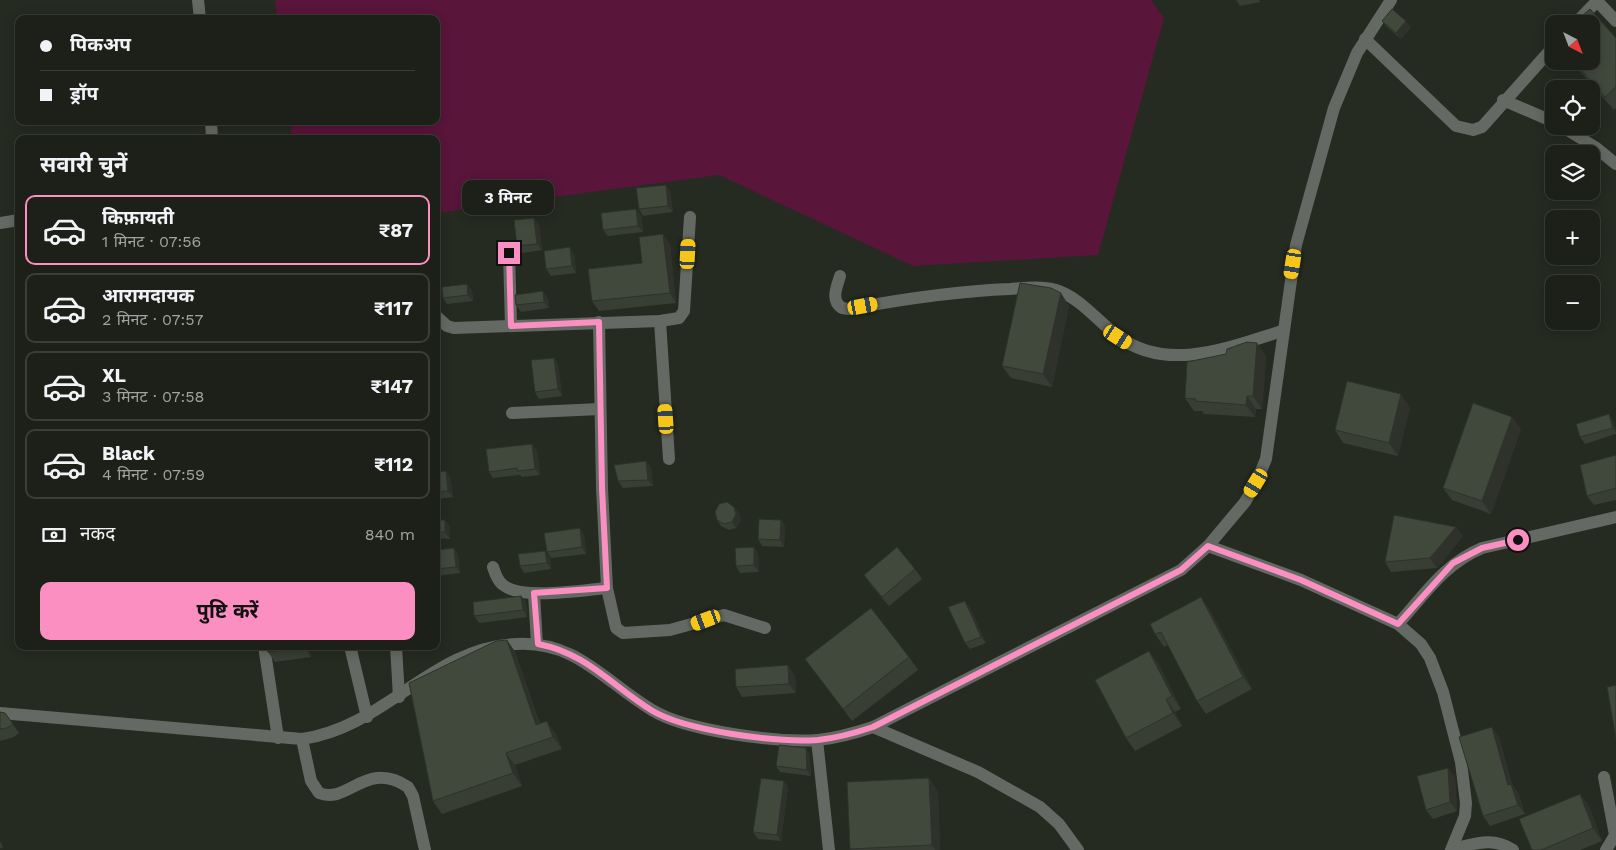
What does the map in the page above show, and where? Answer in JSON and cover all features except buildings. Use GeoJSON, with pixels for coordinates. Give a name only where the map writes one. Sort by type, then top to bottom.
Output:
{"type":"FeatureCollection","features":[{"type":"Feature","properties":{"kind":"street"},"geometry":{"type":"LineString","coordinates":[[198,0],[200,15]]}},
{"type":"Feature","properties":{"kind":"street"},"geometry":{"type":"LineString","coordinates":[[0,713],[302,739],[337,732],[367,717],[399,697],[446,663],[495,646],[538,644],[556,648],[578,657],[650,709],[675,722],[720,731],[787,740],[816,740],[852,734],[873,727],[1181,570],[1208,546],[1245,502],[1256,483],[1266,459],[1282,331],[1296,245],[1334,108],[1345,79],[1365,39],[1391,0]]}},
{"type":"Feature","properties":{"kind":"street"},"geometry":{"type":"LineString","coordinates":[[1583,15],[1597,0],[1616,21]]}},
{"type":"Feature","properties":{"kind":"street"},"geometry":{"type":"LineString","coordinates":[[1365,39],[1452,122],[1464,130],[1482,127],[1503,100],[1545,56]]}},
{"type":"Feature","properties":{"kind":"street"},"geometry":{"type":"LineString","coordinates":[[1503,100],[1545,118]]}},
{"type":"Feature","properties":{"kind":"street"},"geometry":{"type":"LineString","coordinates":[[1576,135],[1595,147],[1616,164]]}},
{"type":"Feature","properties":{"kind":"street"},"geometry":{"type":"LineString","coordinates":[[440,319],[451,328],[599,322],[660,322],[679,318],[684,311],[690,216]]}},
{"type":"Feature","properties":{"kind":"street"},"geometry":{"type":"LineString","coordinates":[[0,223],[15,221]]}},
{"type":"Feature","properties":{"kind":"street"},"geometry":{"type":"LineString","coordinates":[[509,253],[511,326]]}},
{"type":"Feature","properties":{"kind":"street"},"geometry":{"type":"LineString","coordinates":[[840,276],[835,294],[836,300],[842,308],[849,309],[935,295],[1009,289],[1054,290],[1080,304],[1131,345],[1170,355],[1191,356],[1212,352],[1282,331]]}},
{"type":"Feature","properties":{"kind":"street"},"geometry":{"type":"LineString","coordinates":[[599,322],[600,409],[607,588],[613,622],[617,631],[623,634],[670,630],[721,615],[765,628]]}},
{"type":"Feature","properties":{"kind":"street"},"geometry":{"type":"LineString","coordinates":[[660,322],[669,458]]}},
{"type":"Feature","properties":{"kind":"street"},"geometry":{"type":"LineString","coordinates":[[512,413],[600,409]]}},
{"type":"Feature","properties":{"kind":"street"},"geometry":{"type":"LineString","coordinates":[[1398,624],[1448,569],[1468,554],[1482,548],[1616,517]]}},
{"type":"Feature","properties":{"kind":"street"},"geometry":{"type":"LineString","coordinates":[[1208,546],[1301,580],[1398,624],[1421,644],[1430,658],[1443,692],[1461,762],[1466,803],[1465,816],[1452,850]]}},
{"type":"Feature","properties":{"kind":"street"},"geometry":{"type":"LineString","coordinates":[[493,567],[502,584],[515,590],[534,593],[607,588]]}},
{"type":"Feature","properties":{"kind":"street"},"geometry":{"type":"LineString","coordinates":[[534,593],[538,644]]}},
{"type":"Feature","properties":{"kind":"street"},"geometry":{"type":"LineString","coordinates":[[265,650],[278,738]]}},
{"type":"Feature","properties":{"kind":"street"},"geometry":{"type":"LineString","coordinates":[[351,650],[367,717]]}},
{"type":"Feature","properties":{"kind":"street"},"geometry":{"type":"LineString","coordinates":[[396,650],[399,697]]}},
{"type":"Feature","properties":{"kind":"street"},"geometry":{"type":"LineString","coordinates":[[873,727],[978,772],[1040,807],[1059,824],[1078,850]]}},
{"type":"Feature","properties":{"kind":"street"},"geometry":{"type":"LineString","coordinates":[[302,739],[311,781],[319,793],[336,795],[372,777],[380,777],[408,786],[413,796],[425,850]]}},
{"type":"Feature","properties":{"kind":"street"},"geometry":{"type":"LineString","coordinates":[[816,740],[829,850]]}},
{"type":"Feature","properties":{"kind":"street"},"geometry":{"type":"LineString","coordinates":[[1604,777],[1615,835],[1606,850]]}},
{"type":"Feature","properties":{"kind":"street"},"geometry":{"type":"LineString","coordinates":[[1452,850],[1489,841],[1502,843],[1513,850]]}},
{"type":"Feature","properties":{"kind":"shaded area"},"geometry":{"type":"Polygon","coordinates":[[[275,0],[1151,0],[1164,18],[1098,255],[913,266],[719,175],[440,212],[440,135],[292,135],[290,125],[440,125],[440,15],[277,15],[275,0]]]}},
{"type":"Feature","properties":{"kind":"route"},"geometry":{"type":"LineString","coordinates":[[509,253],[511,326],[599,322],[602,488],[607,588],[534,593],[538,644],[556,648],[578,657],[650,709],[675,722],[720,731],[787,740],[816,740],[852,734],[873,727],[1181,570],[1208,546],[1301,580],[1398,624],[1453,563],[1482,548],[1518,540]]}}]}
